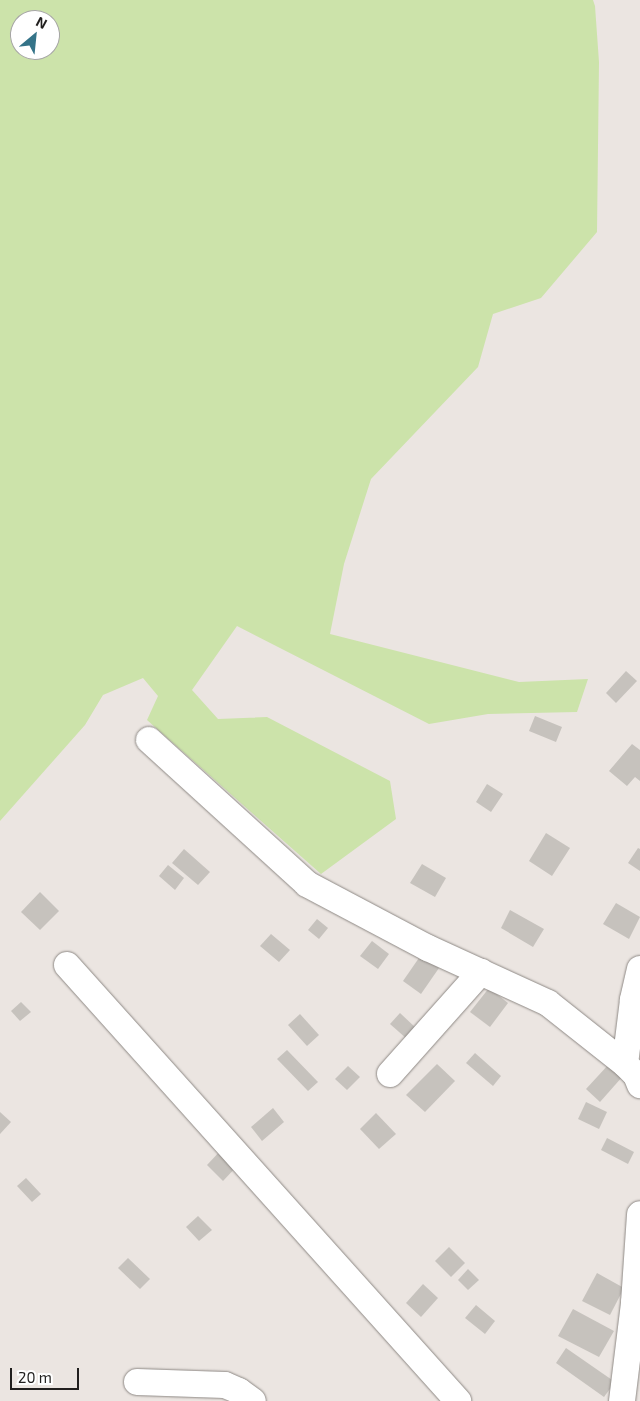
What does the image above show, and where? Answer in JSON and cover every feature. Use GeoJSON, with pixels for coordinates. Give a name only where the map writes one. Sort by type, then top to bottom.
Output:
{"type":"FeatureCollection","features":[{"type":"Feature","properties":{"kind":"street"},"geometry":{"type":"LineString","coordinates":[[148,740],[308,884],[428,948],[548,1003],[625,1064],[636,1075],[640,1085]]}},
{"type":"Feature","properties":{"kind":"street"},"geometry":{"type":"LineString","coordinates":[[68,965],[458,1401]]}},
{"type":"Feature","properties":{"kind":"street"},"geometry":{"type":"LineString","coordinates":[[625,1064],[633,1000],[640,969]]}},
{"type":"Feature","properties":{"kind":"street"},"geometry":{"type":"LineString","coordinates":[[390,1074],[481,972]]}},
{"type":"Feature","properties":{"kind":"street"},"geometry":{"type":"LineString","coordinates":[[622,1401],[634,1304],[640,1214]]}},
{"type":"Feature","properties":{"kind":"street"},"geometry":{"type":"LineString","coordinates":[[137,1382],[225,1385],[239,1391],[253,1401]]}},
{"type":"Feature","properties":{"kind":"green space"},"geometry":{"type":"Polygon","coordinates":[[[0,0],[593,0],[599,62],[597,232],[541,298],[493,314],[478,367],[371,479],[344,564],[330,634],[519,682],[588,679],[577,712],[488,714],[429,724],[237,626],[192,690],[218,719],[267,717],[390,781],[396,819],[321,874],[147,720],[158,696],[143,678],[103,695],[85,725],[0,821],[0,0]]]}},
{"type":"Feature","properties":{"kind":"building"},"geometry":{"type":"Polygon","coordinates":[[[626,671],[637,681],[616,703],[606,693],[626,671]]]}},
{"type":"Feature","properties":{"kind":"building"},"geometry":{"type":"Polygon","coordinates":[[[535,716],[562,727],[556,742],[529,731],[535,716]]]}},
{"type":"Feature","properties":{"kind":"building"},"geometry":{"type":"Polygon","coordinates":[[[632,744],[640,750],[640,781],[635,777],[627,786],[609,771],[632,744]]]}},
{"type":"Feature","properties":{"kind":"building"},"geometry":{"type":"Polygon","coordinates":[[[487,784],[503,794],[491,812],[476,802],[487,784]]]}},
{"type":"Feature","properties":{"kind":"building"},"geometry":{"type":"Polygon","coordinates":[[[546,833],[570,848],[552,876],[529,861],[546,833]]]}},
{"type":"Feature","properties":{"kind":"building"},"geometry":{"type":"Polygon","coordinates":[[[638,848],[640,849],[640,871],[628,863],[638,848]]]}},
{"type":"Feature","properties":{"kind":"building"},"geometry":{"type":"Polygon","coordinates":[[[184,849],[210,872],[198,885],[172,863],[184,849]]]}},
{"type":"Feature","properties":{"kind":"building"},"geometry":{"type":"Polygon","coordinates":[[[422,864],[446,878],[435,897],[410,883],[422,864]]]}},
{"type":"Feature","properties":{"kind":"building"},"geometry":{"type":"Polygon","coordinates":[[[168,865],[184,878],[175,890],[159,876],[168,865]]]}},
{"type":"Feature","properties":{"kind":"building"},"geometry":{"type":"Polygon","coordinates":[[[40,892],[59,911],[40,930],[21,912],[40,892]]]}},
{"type":"Feature","properties":{"kind":"building"},"geometry":{"type":"Polygon","coordinates":[[[616,903],[640,917],[629,939],[603,924],[616,903]]]}},
{"type":"Feature","properties":{"kind":"building"},"geometry":{"type":"Polygon","coordinates":[[[510,910],[544,929],[533,947],[501,928],[510,910]]]}},
{"type":"Feature","properties":{"kind":"building"},"geometry":{"type":"Polygon","coordinates":[[[317,919],[328,928],[319,939],[308,930],[317,919]]]}},
{"type":"Feature","properties":{"kind":"building"},"geometry":{"type":"Polygon","coordinates":[[[271,934],[290,950],[279,962],[260,946],[271,934]]]}},
{"type":"Feature","properties":{"kind":"building"},"geometry":{"type":"Polygon","coordinates":[[[372,941],[389,954],[378,969],[360,956],[372,941]]]}},
{"type":"Feature","properties":{"kind":"building"},"geometry":{"type":"Polygon","coordinates":[[[421,955],[439,968],[421,994],[403,981],[421,955]]]}},
{"type":"Feature","properties":{"kind":"building"},"geometry":{"type":"Polygon","coordinates":[[[489,988],[508,1003],[490,1027],[470,1012],[489,988]]]}},
{"type":"Feature","properties":{"kind":"building"},"geometry":{"type":"Polygon","coordinates":[[[21,1002],[31,1012],[20,1021],[11,1011],[21,1002]]]}},
{"type":"Feature","properties":{"kind":"building"},"geometry":{"type":"Polygon","coordinates":[[[400,1013],[417,1029],[407,1039],[390,1024],[400,1013]]]}},
{"type":"Feature","properties":{"kind":"building"},"geometry":{"type":"Polygon","coordinates":[[[300,1014],[319,1035],[307,1046],[288,1025],[300,1014]]]}},
{"type":"Feature","properties":{"kind":"building"},"geometry":{"type":"Polygon","coordinates":[[[287,1050],[318,1082],[308,1091],[277,1059],[287,1050]]]}},
{"type":"Feature","properties":{"kind":"building"},"geometry":{"type":"Polygon","coordinates":[[[475,1053],[501,1076],[493,1086],[466,1063],[475,1053]]]}},
{"type":"Feature","properties":{"kind":"building"},"geometry":{"type":"Polygon","coordinates":[[[437,1064],[455,1081],[425,1112],[406,1095],[437,1064]]]}},
{"type":"Feature","properties":{"kind":"building"},"geometry":{"type":"Polygon","coordinates":[[[609,1064],[623,1076],[600,1102],[586,1089],[609,1064]]]}},
{"type":"Feature","properties":{"kind":"building"},"geometry":{"type":"Polygon","coordinates":[[[348,1066],[360,1077],[347,1090],[335,1079],[348,1066]]]}},
{"type":"Feature","properties":{"kind":"building"},"geometry":{"type":"Polygon","coordinates":[[[586,1102],[607,1112],[599,1129],[578,1119],[586,1102]]]}},
{"type":"Feature","properties":{"kind":"building"},"geometry":{"type":"Polygon","coordinates":[[[273,1108],[284,1122],[262,1141],[251,1127],[273,1108]]]}},
{"type":"Feature","properties":{"kind":"building"},"geometry":{"type":"Polygon","coordinates":[[[0,1112],[11,1122],[0,1134],[0,1112]]]}},
{"type":"Feature","properties":{"kind":"building"},"geometry":{"type":"Polygon","coordinates":[[[376,1113],[396,1134],[379,1149],[360,1129],[376,1113]]]}},
{"type":"Feature","properties":{"kind":"building"},"geometry":{"type":"Polygon","coordinates":[[[607,1138],[634,1152],[628,1164],[601,1150],[607,1138]]]}},
{"type":"Feature","properties":{"kind":"building"},"geometry":{"type":"Polygon","coordinates":[[[222,1149],[239,1164],[223,1181],[207,1165],[222,1149]]]}},
{"type":"Feature","properties":{"kind":"building"},"geometry":{"type":"Polygon","coordinates":[[[26,1178],[41,1194],[32,1202],[17,1186],[26,1178]]]}},
{"type":"Feature","properties":{"kind":"building"},"geometry":{"type":"Polygon","coordinates":[[[198,1216],[212,1230],[199,1241],[186,1227],[198,1216]]]}},
{"type":"Feature","properties":{"kind":"building"},"geometry":{"type":"Polygon","coordinates":[[[449,1247],[465,1263],[451,1277],[435,1261],[449,1247]]]}},
{"type":"Feature","properties":{"kind":"building"},"geometry":{"type":"Polygon","coordinates":[[[128,1258],[150,1279],[140,1289],[118,1268],[128,1258]]]}},
{"type":"Feature","properties":{"kind":"building"},"geometry":{"type":"Polygon","coordinates":[[[468,1269],[479,1280],[468,1290],[458,1280],[468,1269]]]}},
{"type":"Feature","properties":{"kind":"building"},"geometry":{"type":"Polygon","coordinates":[[[597,1273],[624,1288],[610,1315],[582,1301],[597,1273]]]}},
{"type":"Feature","properties":{"kind":"building"},"geometry":{"type":"Polygon","coordinates":[[[423,1284],[438,1298],[421,1317],[406,1303],[423,1284]]]}},
{"type":"Feature","properties":{"kind":"building"},"geometry":{"type":"Polygon","coordinates":[[[476,1305],[495,1321],[485,1334],[465,1318],[476,1305]]]}},
{"type":"Feature","properties":{"kind":"building"},"geometry":{"type":"Polygon","coordinates":[[[573,1309],[614,1331],[599,1357],[558,1336],[573,1309]]]}},
{"type":"Feature","properties":{"kind":"building"},"geometry":{"type":"Polygon","coordinates":[[[566,1348],[615,1382],[604,1397],[556,1363],[566,1348]]]}}]}
